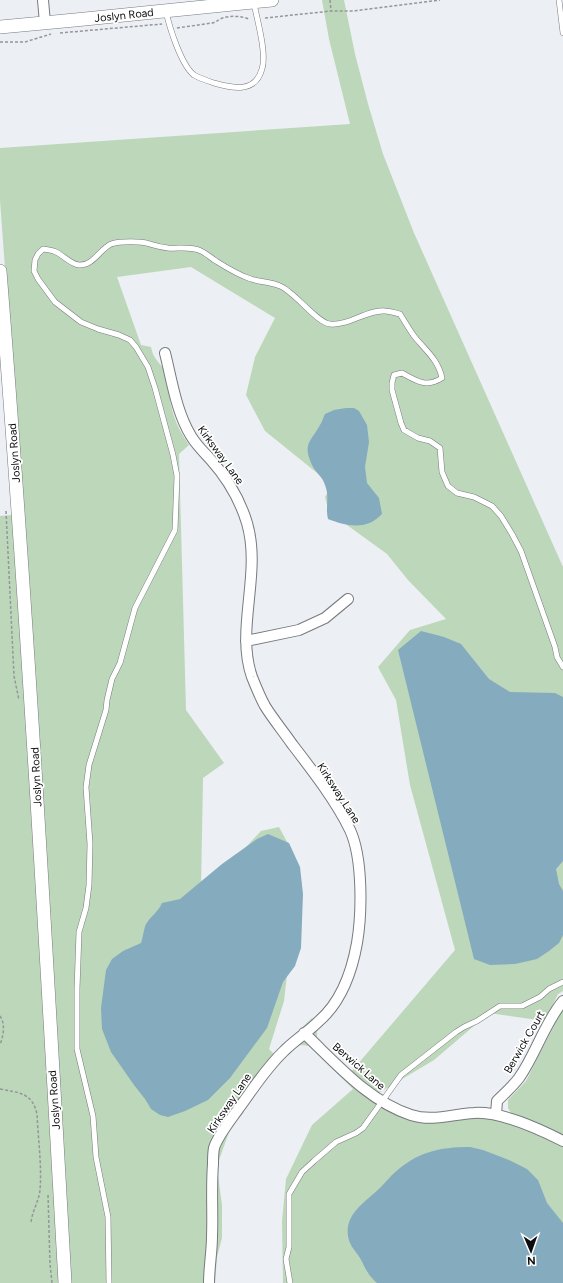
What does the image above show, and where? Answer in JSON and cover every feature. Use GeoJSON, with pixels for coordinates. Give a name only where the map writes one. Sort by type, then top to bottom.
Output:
{"type":"FeatureCollection","features":[{"type":"Feature","properties":{"kind":"street"},"geometry":{"type":"LineString","coordinates":[[43,0],[45,23]]}},
{"type":"Feature","properties":{"kind":"street","name":"Joslyn Road"},"geometry":{"type":"LineString","coordinates":[[0,27],[45,23],[173,6],[272,0]]}},
{"type":"Feature","properties":{"kind":"street","name":"Joslyn Road"},"geometry":{"type":"LineString","coordinates":[[0,270],[32,712],[65,1283]]}},
{"type":"Feature","properties":{"kind":"street","name":"Kirksway Lane"},"geometry":{"type":"LineString","coordinates":[[165,353],[180,416],[198,447],[225,478],[236,497],[247,523],[251,546],[251,579],[246,641],[247,655],[252,675],[264,704],[322,786],[351,832],[357,857],[361,901],[357,943],[350,974],[335,1004],[320,1020],[283,1052],[256,1083],[225,1128],[214,1148],[212,1177],[212,1239],[209,1283]]}},
{"type":"Feature","properties":{"kind":"street"},"geometry":{"type":"LineString","coordinates":[[246,641],[299,630],[325,618],[348,598]]}},
{"type":"Feature","properties":{"kind":"street","name":"Berwick Court"},"geometry":{"type":"LineString","coordinates":[[496,1115],[497,1101],[519,1078],[543,1032],[563,1001]]}},
{"type":"Feature","properties":{"kind":"street","name":"Berwick Lane"},"geometry":{"type":"LineString","coordinates":[[304,1033],[355,1082],[371,1095],[412,1116],[437,1119],[475,1112],[496,1115],[518,1121],[563,1141]]}},
{"type":"Feature","properties":{"kind":"lane"},"geometry":{"type":"LineString","coordinates":[[559,0],[563,33]]}},
{"type":"Feature","properties":{"kind":"lane"},"geometry":{"type":"LineString","coordinates":[[173,6],[169,25],[186,66],[194,75],[211,82],[233,88],[246,88],[258,79],[262,69],[263,54],[254,2]]}},
{"type":"Feature","properties":{"kind":"lane"},"geometry":{"type":"LineString","coordinates":[[109,1283],[108,1217],[96,1157],[93,1116],[77,1049],[76,1004],[78,932],[86,908],[89,885],[90,844],[86,787],[89,765],[106,710],[112,679],[120,663],[135,608],[175,530],[177,476],[173,455],[155,388],[148,368],[136,347],[130,340],[119,335],[81,322],[55,302],[34,271],[35,260],[38,254],[43,249],[51,250],[79,265],[86,264],[92,260],[110,244],[120,242],[150,243],[155,246],[168,248],[186,248],[202,251],[226,268],[251,279],[280,286],[324,323],[330,324],[355,320],[372,313],[385,310],[400,314],[413,335],[429,352],[440,368],[442,378],[435,383],[428,383],[418,381],[402,373],[394,375],[392,390],[401,424],[404,430],[418,438],[430,441],[440,448],[442,472],[448,486],[456,493],[474,497],[492,506],[501,516],[521,552],[555,647],[557,657],[563,667]]}},
{"type":"Feature","properties":{"kind":"lane"},"geometry":{"type":"LineString","coordinates":[[290,1283],[286,1259],[289,1247],[289,1194],[302,1172],[330,1146],[363,1128],[400,1075],[464,1027],[477,1021],[500,1006],[522,1006],[563,982]]}},
{"type":"Feature","properties":{"kind":"path"},"geometry":{"type":"LineString","coordinates":[[330,0],[331,11],[345,12],[440,0]]}},
{"type":"Feature","properties":{"kind":"path"},"geometry":{"type":"LineString","coordinates":[[0,1016],[4,1022],[0,1045]]}},
{"type":"Feature","properties":{"kind":"path"},"geometry":{"type":"LineString","coordinates":[[0,1089],[22,1094],[29,1098],[35,1105],[40,1159],[40,1185],[32,1215],[32,1223]]}},
{"type":"Feature","properties":{"kind":"green space"},"geometry":{"type":"Polygon","coordinates":[[[322,0],[344,0],[355,54],[383,154],[414,233],[563,567],[563,991],[558,994],[545,1021],[489,1013],[434,1060],[377,1094],[388,1102],[418,1114],[494,1109],[511,1113],[508,1108],[508,1100],[526,1081],[563,1008],[563,1283],[283,1283],[282,1221],[286,1179],[312,1125],[353,1089],[309,1046],[302,1045],[297,1046],[272,1072],[229,1132],[218,1163],[222,1205],[222,1238],[217,1257],[215,1283],[0,1283],[0,516],[23,514],[0,200],[0,148],[350,124],[329,39],[322,0]],[[191,267],[117,277],[141,345],[151,347],[156,360],[169,378],[170,400],[173,413],[179,429],[189,445],[179,454],[186,710],[224,763],[203,778],[201,888],[220,875],[261,831],[279,827],[292,851],[290,949],[284,1001],[269,1049],[274,1054],[312,1018],[319,1025],[317,1039],[351,1072],[455,950],[410,785],[396,700],[378,667],[410,630],[446,619],[408,580],[387,554],[329,512],[325,497],[332,485],[265,431],[246,395],[255,357],[275,318],[191,267]]]}},
{"type":"Feature","properties":{"kind":"water"},"geometry":{"type":"Polygon","coordinates":[[[354,408],[359,411],[367,425],[369,442],[365,467],[367,483],[379,498],[382,514],[372,522],[361,525],[344,524],[328,519],[327,498],[324,482],[312,465],[308,452],[309,443],[321,424],[325,414],[334,410],[354,408]]]}},
{"type":"Feature","properties":{"kind":"water"},"geometry":{"type":"Polygon","coordinates":[[[421,631],[444,637],[461,644],[489,679],[510,692],[555,693],[563,697],[563,861],[556,869],[559,884],[563,891],[563,935],[559,943],[537,959],[515,964],[490,965],[474,959],[398,650],[421,631]]]}},
{"type":"Feature","properties":{"kind":"water"},"geometry":{"type":"Polygon","coordinates":[[[268,834],[289,843],[300,867],[303,894],[301,948],[295,966],[283,982],[267,1028],[230,1078],[208,1100],[168,1117],[160,1115],[151,1109],[111,1052],[102,1029],[101,1008],[106,970],[112,959],[123,951],[141,943],[146,924],[159,909],[162,903],[180,899],[222,864],[257,839],[268,834]]]}},
{"type":"Feature","properties":{"kind":"water"},"geometry":{"type":"Polygon","coordinates":[[[470,1147],[483,1150],[509,1160],[527,1169],[538,1180],[547,1203],[563,1223],[563,1283],[377,1283],[369,1274],[350,1243],[348,1226],[355,1211],[392,1175],[410,1161],[428,1152],[448,1148],[470,1147]]]}}]}
